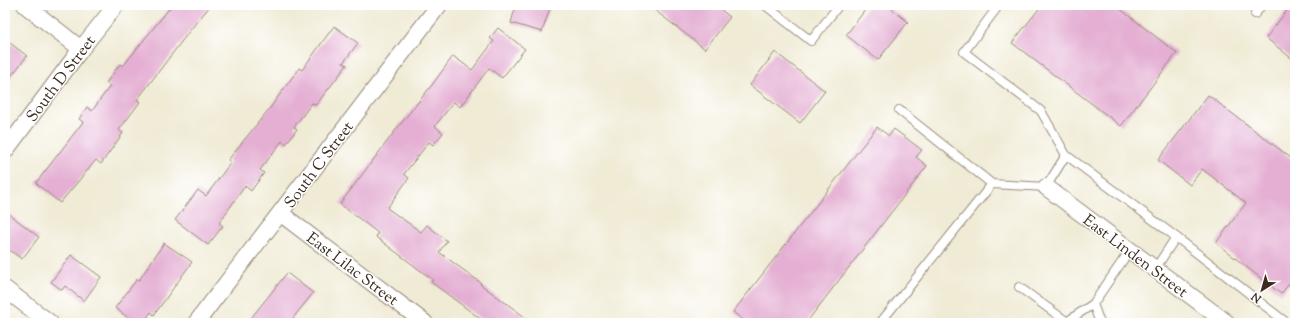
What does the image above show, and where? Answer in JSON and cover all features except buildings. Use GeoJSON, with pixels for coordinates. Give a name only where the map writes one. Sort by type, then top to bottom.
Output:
{"type":"FeatureCollection","features":[{"type":"Feature","properties":{"kind":"street"},"geometry":{"type":"LineString","coordinates":[[25,5],[81,49]]}},
{"type":"Feature","properties":{"kind":"street","name":"South D Street"},"geometry":{"type":"LineString","coordinates":[[5,152],[81,49],[116,5]]}},
{"type":"Feature","properties":{"kind":"street","name":"South C Street"},"geometry":{"type":"LineString","coordinates":[[196,323],[439,5]]}},
{"type":"Feature","properties":{"kind":"street","name":"East Linden Street"},"geometry":{"type":"LineString","coordinates":[[1046,187],[1227,323]]}},
{"type":"Feature","properties":{"kind":"street","name":"East Lilac Street"},"geometry":{"type":"LineString","coordinates":[[280,213],[425,323]]}},
{"type":"Feature","properties":{"kind":"street"},"geometry":{"type":"LineString","coordinates":[[5,289],[50,323]]}},
{"type":"Feature","properties":{"kind":"lane"},"geometry":{"type":"LineString","coordinates":[[765,5],[811,41],[839,5]]}},
{"type":"Feature","properties":{"kind":"lane"},"geometry":{"type":"LineString","coordinates":[[999,5],[964,52],[1041,111],[1066,155],[1176,237],[1287,323]]}},
{"type":"Feature","properties":{"kind":"lane"},"geometry":{"type":"LineString","coordinates":[[1255,14],[1262,5]]}},
{"type":"Feature","properties":{"kind":"lane"},"geometry":{"type":"LineString","coordinates":[[899,110],[992,184],[1046,187],[1066,155]]}},
{"type":"Feature","properties":{"kind":"lane"},"geometry":{"type":"LineString","coordinates":[[880,323],[992,184]]}},
{"type":"Feature","properties":{"kind":"lane"},"geometry":{"type":"LineString","coordinates":[[1155,269],[1176,237]]}},
{"type":"Feature","properties":{"kind":"lane"},"geometry":{"type":"LineString","coordinates":[[1019,287],[1066,322],[1094,304],[1130,250]]}},
{"type":"Feature","properties":{"kind":"lane"},"geometry":{"type":"LineString","coordinates":[[1094,304],[1100,323]]}}]}
